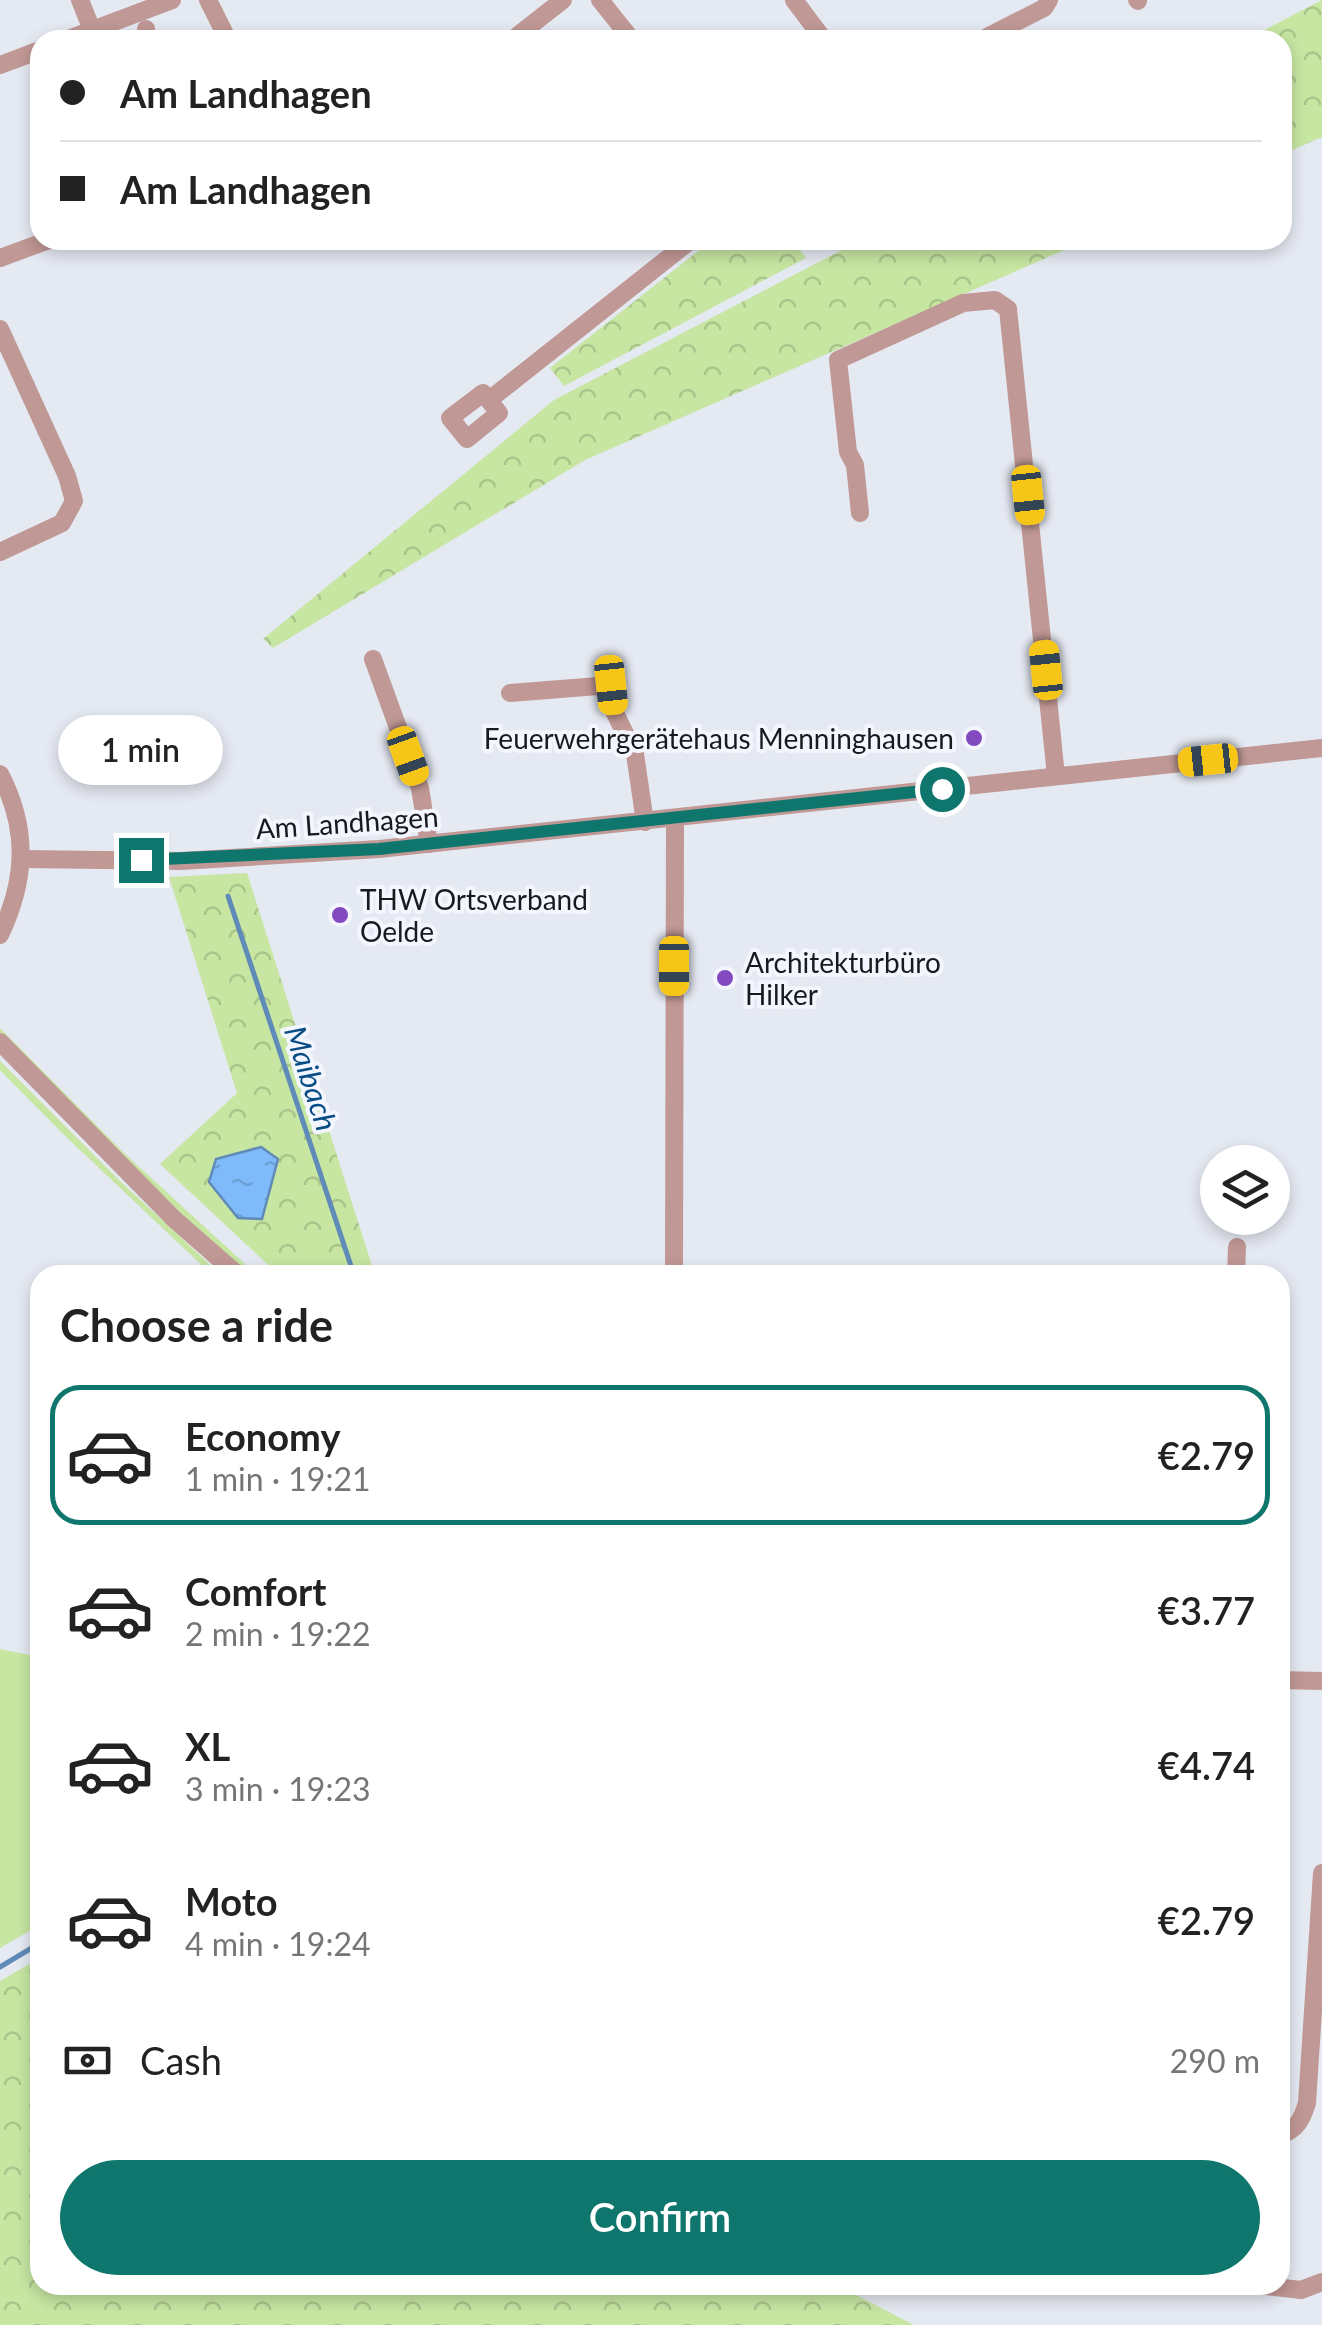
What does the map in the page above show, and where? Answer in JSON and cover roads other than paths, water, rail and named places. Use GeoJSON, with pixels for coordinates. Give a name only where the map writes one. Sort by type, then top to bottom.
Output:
{"type":"FeatureCollection","features":[{"type":"Feature","properties":{"kind":"street"},"geometry":{"type":"LineString","coordinates":[[80,0],[92,30],[172,0]]}},
{"type":"Feature","properties":{"kind":"street"},"geometry":{"type":"LineString","coordinates":[[208,0],[223,30]]}},
{"type":"Feature","properties":{"kind":"street"},"geometry":{"type":"LineString","coordinates":[[525,30],[564,0]]}},
{"type":"Feature","properties":{"kind":"street"},"geometry":{"type":"LineString","coordinates":[[600,0],[624,30]]}},
{"type":"Feature","properties":{"kind":"street"},"geometry":{"type":"LineString","coordinates":[[794,0],[816,30]]}},
{"type":"Feature","properties":{"kind":"street"},"geometry":{"type":"LineString","coordinates":[[1001,30],[1044,8],[1048,0]]}},
{"type":"Feature","properties":{"kind":"street"},"geometry":{"type":"LineString","coordinates":[[0,65],[30,54]]}},
{"type":"Feature","properties":{"kind":"street"},"geometry":{"type":"LineString","coordinates":[[0,258],[30,247]]}},
{"type":"Feature","properties":{"kind":"street"},"geometry":{"type":"LineString","coordinates":[[488,400],[678,250]]}},
{"type":"Feature","properties":{"kind":"street"},"geometry":{"type":"LineString","coordinates":[[860,513],[855,465],[848,452],[838,360],[963,302],[996,300],[1008,309],[1056,776]]}},
{"type":"Feature","properties":{"kind":"street"},"geometry":{"type":"LineString","coordinates":[[0,329],[67,476],[74,501],[62,523],[0,552]]}},
{"type":"Feature","properties":{"kind":"street"},"geometry":{"type":"LineString","coordinates":[[373,659],[420,788],[429,844]]}},
{"type":"Feature","properties":{"kind":"street"},"geometry":{"type":"LineString","coordinates":[[510,693],[611,685],[614,709],[636,754],[645,822]]}},
{"type":"Feature","properties":{"kind":"street","name":"Am Landhagen"},"geometry":{"type":"LineString","coordinates":[[23,859],[181,860],[429,844],[1322,748]]}},
{"type":"Feature","properties":{"kind":"street"},"geometry":{"type":"LineString","coordinates":[[0,774],[17,820],[23,859],[13,907],[0,936]]}},
{"type":"Feature","properties":{"kind":"street"},"geometry":{"type":"LineString","coordinates":[[674,1265],[675,820]]}},
{"type":"Feature","properties":{"kind":"street"},"geometry":{"type":"LineString","coordinates":[[0,1042],[174,1219],[227,1265]]}},
{"type":"Feature","properties":{"kind":"street"},"geometry":{"type":"LineString","coordinates":[[1236,1265],[1237,1247]]}},
{"type":"Feature","properties":{"kind":"street"},"geometry":{"type":"LineString","coordinates":[[1290,1680],[1322,1681]]}},
{"type":"Feature","properties":{"kind":"street"},"geometry":{"type":"LineString","coordinates":[[1290,2132],[1299,2123],[1307,2103],[1322,1873]]}},
{"type":"Feature","properties":{"kind":"street"},"geometry":{"type":"LineString","coordinates":[[1290,2289],[1301,2290],[1322,2282]]}},
{"type":"Feature","properties":{"kind":"water"},"geometry":{"type":"Polygon","coordinates":[[[261,1147],[278,1159],[262,1219],[238,1218],[209,1182],[216,1159],[261,1147]]]}},
{"type":"Feature","properties":{"kind":"waterway","name":"Maibach"},"geometry":{"type":"LineString","coordinates":[[228,896],[351,1265]]}},
{"type":"Feature","properties":{"kind":"waterway","name":"Maibach"},"geometry":{"type":"LineString","coordinates":[[0,1967],[30,1949]]}},
{"type":"Feature","properties":{"kind":"place","name":"Feuerwehrgerätehaus Menninghausen"},"geometry":{"type":"Point","coordinates":[974,738]}},
{"type":"Feature","properties":{"kind":"place","name":"THW Ortsverband Oelde"},"geometry":{"type":"Point","coordinates":[340,915]}},
{"type":"Feature","properties":{"kind":"place","name":"Architekturbüro Hilker"},"geometry":{"type":"Point","coordinates":[725,978]}}]}
